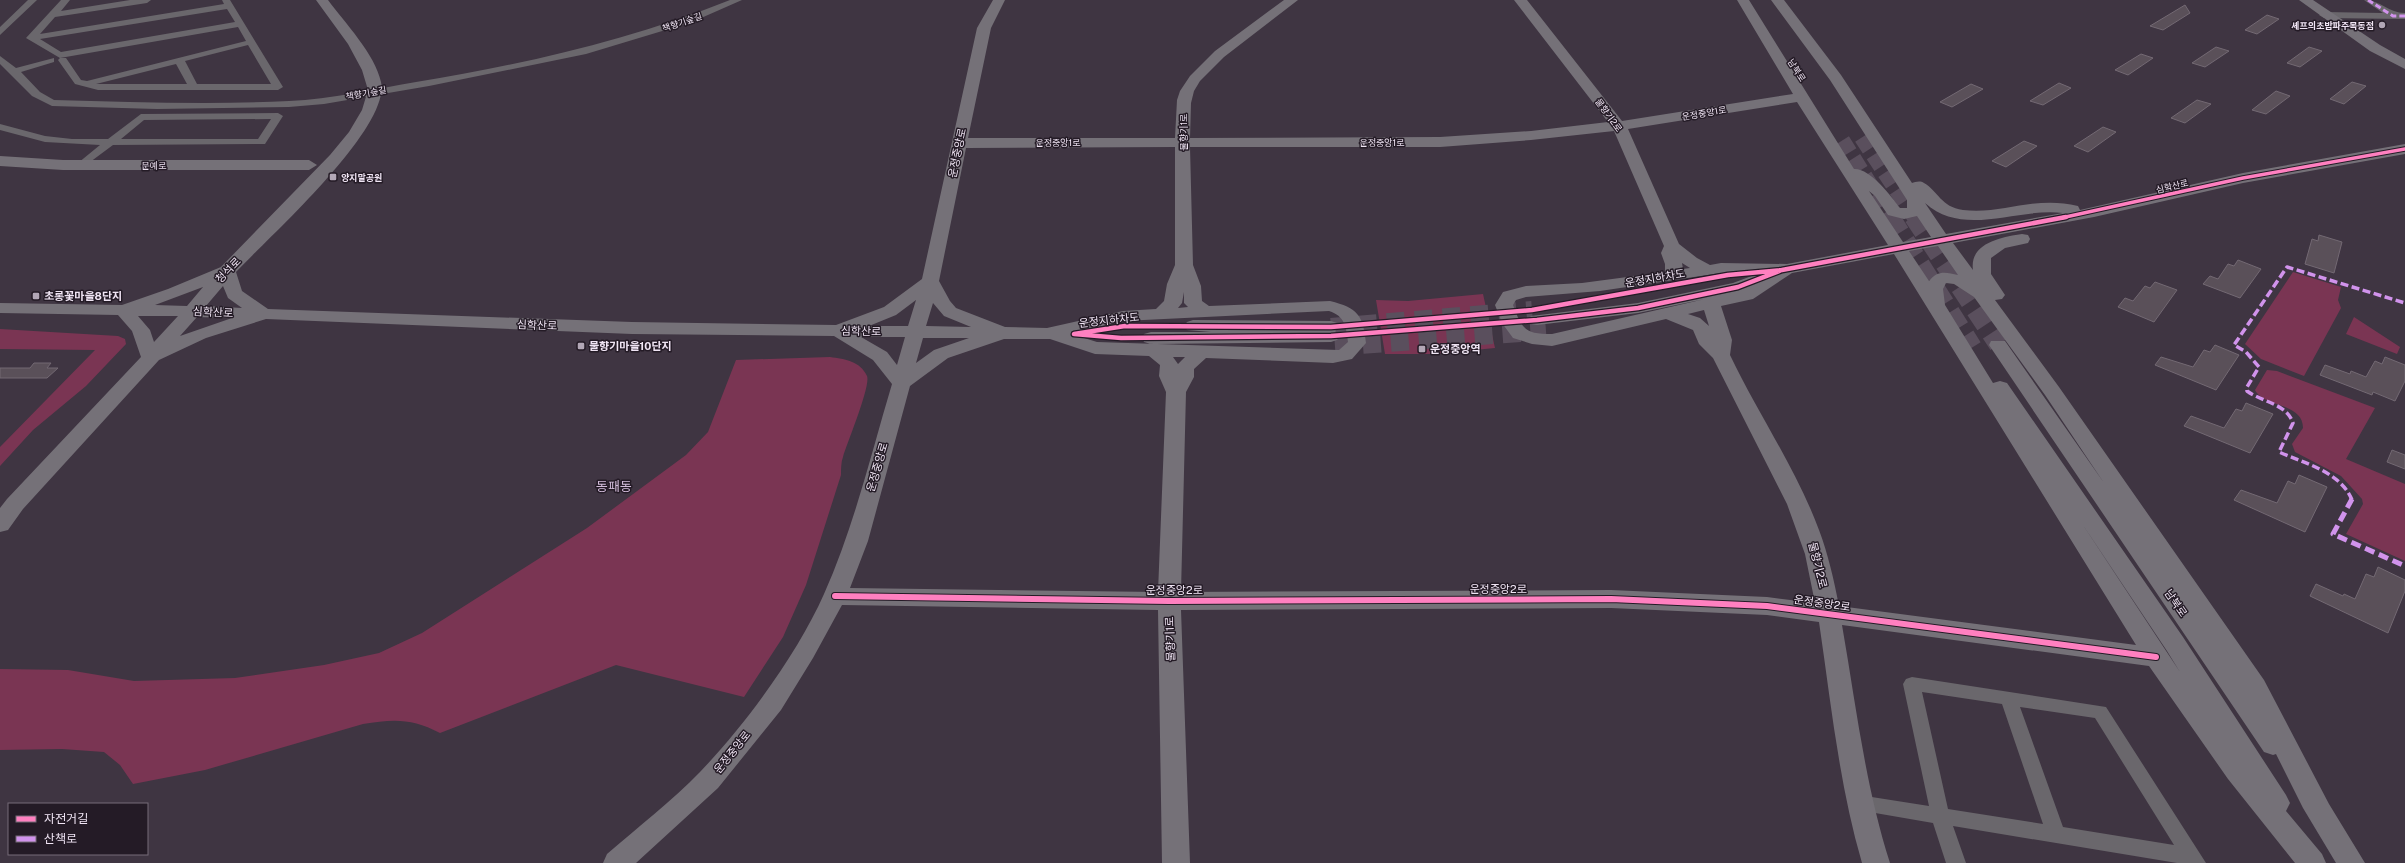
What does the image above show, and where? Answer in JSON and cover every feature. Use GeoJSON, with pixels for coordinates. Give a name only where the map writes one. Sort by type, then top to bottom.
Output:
{"type":"FeatureCollection","features":[{"type":"Feature","properties":{"kind":"street"},"geometry":{"type":"LineString","coordinates":[[0,32],[33,0]]}},
{"type":"Feature","properties":{"kind":"street"},"geometry":{"type":"LineString","coordinates":[[31,38],[66,0]]}},
{"type":"Feature","properties":{"kind":"street"},"geometry":{"type":"LineString","coordinates":[[52,15],[147,0]]}},
{"type":"Feature","properties":{"kind":"street"},"geometry":{"type":"LineString","coordinates":[[322,0],[356,48],[375,82],[375,92]]}},
{"type":"Feature","properties":{"kind":"street","name":"책향기숲길"},"geometry":{"type":"LineString","coordinates":[[0,59],[15,71],[38,98],[52,103],[71,105],[289,104],[324,101],[545,61],[589,50],[697,18],[738,0]]}},
{"type":"Feature","properties":{"kind":"street","name":"운정중앙로"},"geometry":{"type":"LineString","coordinates":[[617,863],[709,780],[772,703],[805,651],[835,596],[857,541],[916,332],[930,281],[984,28],[999,0]]}},
{"type":"Feature","properties":{"kind":"street","name":"물향기1로"},"geometry":{"type":"LineString","coordinates":[[1184,265],[1182,141],[1183,103],[1194,80],[1214,60],[1292,0]]}},
{"type":"Feature","properties":{"kind":"street","name":"물향기2로"},"geometry":{"type":"LineString","coordinates":[[1520,0],[1619,126],[1672,246]]}},
{"type":"Feature","properties":{"kind":"street"},"geometry":{"type":"LineString","coordinates":[[1743,0],[1801,97],[1840,147],[1881,193],[1894,212],[1904,214],[1915,211],[1915,200]]}},
{"type":"Feature","properties":{"kind":"street","name":"남북로"},"geometry":{"type":"LineString","coordinates":[[1751,0],[1840,147]]}},
{"type":"Feature","properties":{"kind":"street","name":"남북로"},"geometry":{"type":"LineString","coordinates":[[1766,0],[1861,138]]}},
{"type":"Feature","properties":{"kind":"street"},"geometry":{"type":"LineString","coordinates":[[1777,0],[1836,78],[1942,241],[2052,391],[2255,687],[2319,811]]}},
{"type":"Feature","properties":{"kind":"street"},"geometry":{"type":"LineString","coordinates":[[2305,0],[2324,15],[2405,65]]}},
{"type":"Feature","properties":{"kind":"street"},"geometry":{"type":"LineString","coordinates":[[2368,0],[2405,23]]}},
{"type":"Feature","properties":{"kind":"street"},"geometry":{"type":"LineString","coordinates":[[228,3],[278,87],[98,87],[78,82],[62,56],[31,38],[228,3]]}},
{"type":"Feature","properties":{"kind":"street"},"geometry":{"type":"LineString","coordinates":[[2324,15],[2405,16]]}},
{"type":"Feature","properties":{"kind":"street"},"geometry":{"type":"LineString","coordinates":[[15,71],[62,56],[240,24]]}},
{"type":"Feature","properties":{"kind":"street"},"geometry":{"type":"LineString","coordinates":[[84,84],[251,42]]}},
{"type":"Feature","properties":{"kind":"street"},"geometry":{"type":"LineString","coordinates":[[179,60],[194,87]]}},
{"type":"Feature","properties":{"kind":"street","name":"청석로"},"geometry":{"type":"LineString","coordinates":[[0,524],[41,476],[226,271],[285,214],[351,140],[369,110],[375,92]]}},
{"type":"Feature","properties":{"kind":"street","name":"운정중앙1로"},"geometry":{"type":"LineString","coordinates":[[959,143],[1182,141],[1440,142],[1544,136],[1619,126],[1801,97]]}},
{"type":"Feature","properties":{"kind":"street"},"geometry":{"type":"LineString","coordinates":[[1849,100],[1871,123],[1928,199],[1936,206],[1970,216],[2043,206],[2094,212]]}},
{"type":"Feature","properties":{"kind":"street"},"geometry":{"type":"LineString","coordinates":[[0,126],[58,141],[113,142],[261,142],[270,131],[278,116],[141,117],[113,142],[82,165]]}},
{"type":"Feature","properties":{"kind":"street"},"geometry":{"type":"LineString","coordinates":[[1840,147],[1899,249],[1936,305],[2045,484],[2156,657],[2237,771],[2312,863]]}},
{"type":"Feature","properties":{"kind":"street","name":"심학산로"},"geometry":{"type":"LineString","coordinates":[[1784,269],[2094,212],[2242,178],[2405,149]]}},
{"type":"Feature","properties":{"kind":"street","name":"문예로"},"geometry":{"type":"LineString","coordinates":[[0,161],[30,164],[82,165],[309,165]]}},
{"type":"Feature","properties":{"kind":"street"},"geometry":{"type":"LineString","coordinates":[[2052,391],[2032,346],[1982,274],[1982,258],[1986,251],[1998,243],[2079,225],[2094,212]]}},
{"type":"Feature","properties":{"kind":"street"},"geometry":{"type":"LineString","coordinates":[[1674,276],[1674,264],[1669,253],[1672,246],[1691,262],[1708,270]]}},
{"type":"Feature","properties":{"kind":"street"},"geometry":{"type":"LineString","coordinates":[[1160,315],[1173,303],[1176,284],[1184,265]]}},
{"type":"Feature","properties":{"kind":"street"},"geometry":{"type":"LineString","coordinates":[[1184,265],[1192,286],[1193,303],[1209,319]]}},
{"type":"Feature","properties":{"kind":"street"},"geometry":{"type":"LineString","coordinates":[[1721,268],[1784,269],[1747,295],[1552,340],[1538,340],[1524,337],[1513,330],[1504,305],[1509,296],[1519,292],[1555,291],[1640,282],[1721,268]]}},
{"type":"Feature","properties":{"kind":"street"},"geometry":{"type":"LineString","coordinates":[[1635,300],[1535,315],[1738,287],[1784,269]]}},
{"type":"Feature","properties":{"kind":"street"},"geometry":{"type":"LineString","coordinates":[[226,271],[234,294],[264,314],[200,334],[150,357],[141,330],[123,310],[174,293],[226,271]]}},
{"type":"Feature","properties":{"kind":"street"},"geometry":{"type":"LineString","coordinates":[[1936,305],[1933,291],[1936,281],[1943,277],[1959,280],[1983,296]]}},
{"type":"Feature","properties":{"kind":"street"},"geometry":{"type":"LineString","coordinates":[[838,331],[890,312],[930,281],[942,304],[950,312],[1002,333]]}},
{"type":"Feature","properties":{"kind":"street"},"geometry":{"type":"LineString","coordinates":[[1711,303],[1723,340],[1721,355]]}},
{"type":"Feature","properties":{"kind":"street"},"geometry":{"type":"LineString","coordinates":[[1330,306],[1350,314],[1354,320],[1357,342],[1345,355],[1333,357],[1095,348],[1048,333],[1123,316],[1160,315],[1209,319],[1330,306]]}},
{"type":"Feature","properties":{"kind":"street","name":"심학산로"},"geometry":{"type":"LineString","coordinates":[[0,308],[191,311],[632,328],[1074,334]]}},
{"type":"Feature","properties":{"kind":"street"},"geometry":{"type":"LineString","coordinates":[[1667,313],[1694,322],[1701,327],[1706,340],[1721,355]]}},
{"type":"Feature","properties":{"kind":"street","name":"운정지하차도"},"geometry":{"type":"LineString","coordinates":[[1209,319],[1331,331],[1229,337],[1121,338],[1074,334],[1125,326],[1209,319]]}},
{"type":"Feature","properties":{"kind":"street"},"geometry":{"type":"LineString","coordinates":[[838,331],[880,356],[901,383],[942,354],[1002,333]]}},
{"type":"Feature","properties":{"kind":"street","name":"남북로"},"geometry":{"type":"LineString","coordinates":[[1998,345],[2319,811],[2351,863]]}},
{"type":"Feature","properties":{"kind":"street"},"geometry":{"type":"LineString","coordinates":[[1973,347],[2176,644],[2316,863]]}},
{"type":"Feature","properties":{"kind":"street"},"geometry":{"type":"LineString","coordinates":[[1153,350],[1164,358],[1169,364],[1168,376],[1176,392]]}},
{"type":"Feature","properties":{"kind":"street"},"geometry":{"type":"LineString","coordinates":[[1176,392],[1184,377],[1185,367],[1202,352]]}},
{"type":"Feature","properties":{"kind":"street","name":"물향기2로"},"geometry":{"type":"LineString","coordinates":[[1721,355],[1733,383],[1808,528],[1816,554],[1829,614],[1859,803],[1876,863]]}},
{"type":"Feature","properties":{"kind":"street","name":"물향기1로"},"geometry":{"type":"LineString","coordinates":[[1176,392],[1169,601],[1176,863]]}},
{"type":"Feature","properties":{"kind":"street","name":"운정중앙2로"},"geometry":{"type":"LineString","coordinates":[[835,596],[1169,601],[1611,599],[1767,606],[2156,657]]}},
{"type":"Feature","properties":{"kind":"street"},"geometry":{"type":"LineString","coordinates":[[1956,863],[1940,816],[1912,684],[2100,712],[2194,860]]}},
{"type":"Feature","properties":{"kind":"street"},"geometry":{"type":"LineString","coordinates":[[2008,698],[2056,835]]}},
{"type":"Feature","properties":{"kind":"street"},"geometry":{"type":"LineString","coordinates":[[1859,803],[2056,835],[2194,860]]}},
{"type":"Feature","properties":{"kind":"shaded area"},"geometry":{"type":"Polygon","coordinates":[[[2293,272],[2341,287],[2338,300],[2341,308],[2304,376],[2261,359],[2245,344],[2293,272]]]}},
{"type":"Feature","properties":{"kind":"shaded area"},"geometry":{"type":"Polygon","coordinates":[[[1483,294],[1495,348],[1433,354],[1385,354],[1376,300],[1408,301],[1483,294]]]}},
{"type":"Feature","properties":{"kind":"shaded area"},"geometry":{"type":"Polygon","coordinates":[[[2354,317],[2400,347],[2397,354],[2346,334],[2354,317]]]}},
{"type":"Feature","properties":{"kind":"shaded area"},"geometry":{"type":"Polygon","coordinates":[[[0,329],[118,336],[125,339],[126,344],[86,386],[33,430],[0,466],[0,447],[95,350],[0,349],[0,329]]]}},
{"type":"Feature","properties":{"kind":"shaded area"},"geometry":{"type":"Polygon","coordinates":[[[830,357],[852,362],[860,367],[867,376],[866,391],[842,459],[841,475],[806,585],[783,637],[744,697],[616,665],[440,733],[411,722],[384,721],[363,724],[205,770],[133,784],[120,765],[104,752],[62,749],[0,750],[0,669],[68,670],[134,681],[235,678],[324,665],[379,653],[422,633],[587,528],[686,455],[708,432],[736,360],[830,357]]]}},
{"type":"Feature","properties":{"kind":"shaded area"},"geometry":{"type":"Polygon","coordinates":[[[2267,370],[2277,371],[2375,408],[2346,459],[2405,484],[2405,561],[2346,534],[2363,504],[2362,499],[2341,476],[2295,452],[2292,444],[2303,428],[2301,420],[2297,414],[2290,409],[2266,400],[2255,390],[2267,370]]]}},
{"type":"Feature","properties":{"kind":"building"},"geometry":{"type":"Polygon","coordinates":[[[2185,5],[2190,13],[2163,30],[2150,26],[2185,5]]]}},
{"type":"Feature","properties":{"kind":"building"},"geometry":{"type":"Polygon","coordinates":[[[2267,15],[2279,19],[2257,34],[2245,30],[2267,15]]]}},
{"type":"Feature","properties":{"kind":"building"},"geometry":{"type":"Polygon","coordinates":[[[2216,47],[2229,51],[2205,67],[2192,63],[2216,47]]]}},
{"type":"Feature","properties":{"kind":"building"},"geometry":{"type":"Polygon","coordinates":[[[2309,47],[2322,51],[2300,67],[2287,63],[2309,47]]]}},
{"type":"Feature","properties":{"kind":"building"},"geometry":{"type":"Polygon","coordinates":[[[2141,54],[2153,58],[2128,75],[2115,70],[2141,54]]]}},
{"type":"Feature","properties":{"kind":"building"},"geometry":{"type":"Polygon","coordinates":[[[2352,82],[2366,86],[2344,104],[2330,99],[2352,82]]]}},
{"type":"Feature","properties":{"kind":"building"},"geometry":{"type":"Polygon","coordinates":[[[2059,83],[2071,88],[2043,105],[2030,101],[2059,83]]]}},
{"type":"Feature","properties":{"kind":"building"},"geometry":{"type":"Polygon","coordinates":[[[1971,84],[1983,89],[1952,107],[1940,102],[1971,84]]]}},
{"type":"Feature","properties":{"kind":"building"},"geometry":{"type":"Polygon","coordinates":[[[2276,91],[2290,96],[2266,114],[2252,110],[2276,91]]]}},
{"type":"Feature","properties":{"kind":"building"},"geometry":{"type":"Polygon","coordinates":[[[2197,100],[2211,104],[2185,123],[2171,118],[2197,100]]]}},
{"type":"Feature","properties":{"kind":"building"},"geometry":{"type":"Polygon","coordinates":[[[2103,127],[2116,132],[2088,152],[2074,146],[2103,127]]]}},
{"type":"Feature","properties":{"kind":"building"},"geometry":{"type":"Polygon","coordinates":[[[2024,141],[2037,146],[2006,167],[1992,161],[2024,141]]]}},
{"type":"Feature","properties":{"kind":"building"},"geometry":{"type":"Polygon","coordinates":[[[2319,235],[2342,242],[2334,273],[2305,264],[2312,239],[2318,241],[2319,235]]]}},
{"type":"Feature","properties":{"kind":"building"},"geometry":{"type":"Polygon","coordinates":[[[2238,260],[2261,269],[2240,298],[2203,284],[2210,276],[2218,279],[2228,264],[2234,266],[2238,260]]]}},
{"type":"Feature","properties":{"kind":"building"},"geometry":{"type":"Polygon","coordinates":[[[2155,282],[2177,290],[2154,322],[2118,307],[2125,298],[2133,301],[2145,286],[2150,288],[2155,282]]]}},
{"type":"Feature","properties":{"kind":"building"},"geometry":{"type":"Polygon","coordinates":[[[2215,345],[2239,355],[2216,390],[2155,365],[2161,357],[2193,367],[2204,350],[2210,352],[2215,345]]]}},
{"type":"Feature","properties":{"kind":"building"},"geometry":{"type":"Polygon","coordinates":[[[2385,357],[2405,365],[2405,381],[2395,401],[2373,392],[2372,395],[2320,375],[2325,365],[2350,374],[2351,371],[2366,377],[2375,361],[2382,364],[2385,357]]]}},
{"type":"Feature","properties":{"kind":"building"},"geometry":{"type":"Polygon","coordinates":[[[34,363],[51,363],[47,368],[58,368],[47,378],[0,378],[0,368],[30,368],[34,363]]]}},
{"type":"Feature","properties":{"kind":"building"},"geometry":{"type":"Polygon","coordinates":[[[2246,403],[2273,414],[2250,453],[2184,426],[2191,416],[2224,428],[2236,409],[2242,411],[2246,403]]]}},
{"type":"Feature","properties":{"kind":"building"},"geometry":{"type":"Polygon","coordinates":[[[2392,450],[2405,455],[2405,469],[2387,462],[2392,450]]]}},
{"type":"Feature","properties":{"kind":"building"},"geometry":{"type":"Polygon","coordinates":[[[2299,475],[2327,487],[2305,532],[2234,500],[2241,490],[2277,503],[2288,481],[2295,484],[2299,475]]]}},
{"type":"Feature","properties":{"kind":"building"},"geometry":{"type":"Polygon","coordinates":[[[2378,567],[2405,580],[2405,591],[2388,633],[2310,596],[2316,584],[2343,596],[2344,594],[2355,599],[2366,574],[2374,577],[2378,567]]]}},
{"type":"Feature","properties":{"kind":"tunnel"},"geometry":{"type":"LineString","coordinates":[[1861,138],[1914,218]]}},
{"type":"Feature","properties":{"kind":"tunnel"},"geometry":{"type":"LineString","coordinates":[[1843,140],[1892,218]]}},
{"type":"Feature","properties":{"kind":"tunnel"},"geometry":{"type":"LineString","coordinates":[[1891,217],[1973,347]]}},
{"type":"Feature","properties":{"kind":"tunnel"},"geometry":{"type":"LineString","coordinates":[[1913,217],[1998,345]]}},
{"type":"Feature","properties":{"kind":"tunnel"},"geometry":{"type":"LineString","coordinates":[[1331,327],[1532,310]]}},
{"type":"Feature","properties":{"kind":"tunnel"},"geometry":{"type":"LineString","coordinates":[[1335,347],[1546,331]]}},
{"type":"Feature","properties":{"kind":"marked path"},"geometry":{"type":"LineString","coordinates":[[2368,0],[2393,16],[2405,16]]}},
{"type":"Feature","properties":{"kind":"marked path"},"geometry":{"type":"LineString","coordinates":[[2405,303],[2287,267],[2234,345],[2246,352],[2259,367],[2247,387],[2247,391],[2259,399],[2281,408],[2291,417],[2293,423],[2279,452],[2330,475],[2346,490],[2352,499],[2333,534],[2405,566]]}},
{"type":"Feature","properties":{"kind":"cycle path"},"geometry":{"type":"LineString","coordinates":[[1782,270],[1728,275],[1532,310],[1331,327],[1125,326],[1074,334],[1121,338],[1331,336],[1537,320],[1638,308],[1738,287],[1782,270],[2094,212],[2243,178],[2405,149]]}},
{"type":"Feature","properties":{"kind":"cycle path"},"geometry":{"type":"LineString","coordinates":[[835,596],[1169,601],[1611,599],[1767,606],[2156,657]]}},
{"type":"Feature","properties":{"kind":"place","name":"셰프의초밥파주목동점"},"geometry":{"type":"Point","coordinates":[2382,25]}},
{"type":"Feature","properties":{"kind":"place","name":"양지말공원"},"geometry":{"type":"Point","coordinates":[333,177]}},
{"type":"Feature","properties":{"kind":"place","name":"초롱꽃마을8단지"},"geometry":{"type":"Point","coordinates":[36,296]}},
{"type":"Feature","properties":{"kind":"place","name":"물향기마을10단지"},"geometry":{"type":"Point","coordinates":[581,346]}},
{"type":"Feature","properties":{"kind":"place","name":"운정중앙역"},"geometry":{"type":"Point","coordinates":[1422,349]}},
{"type":"Feature","properties":{"kind":"district","name":"동패동"},"geometry":{"type":"Point","coordinates":[614,486]}}]}
